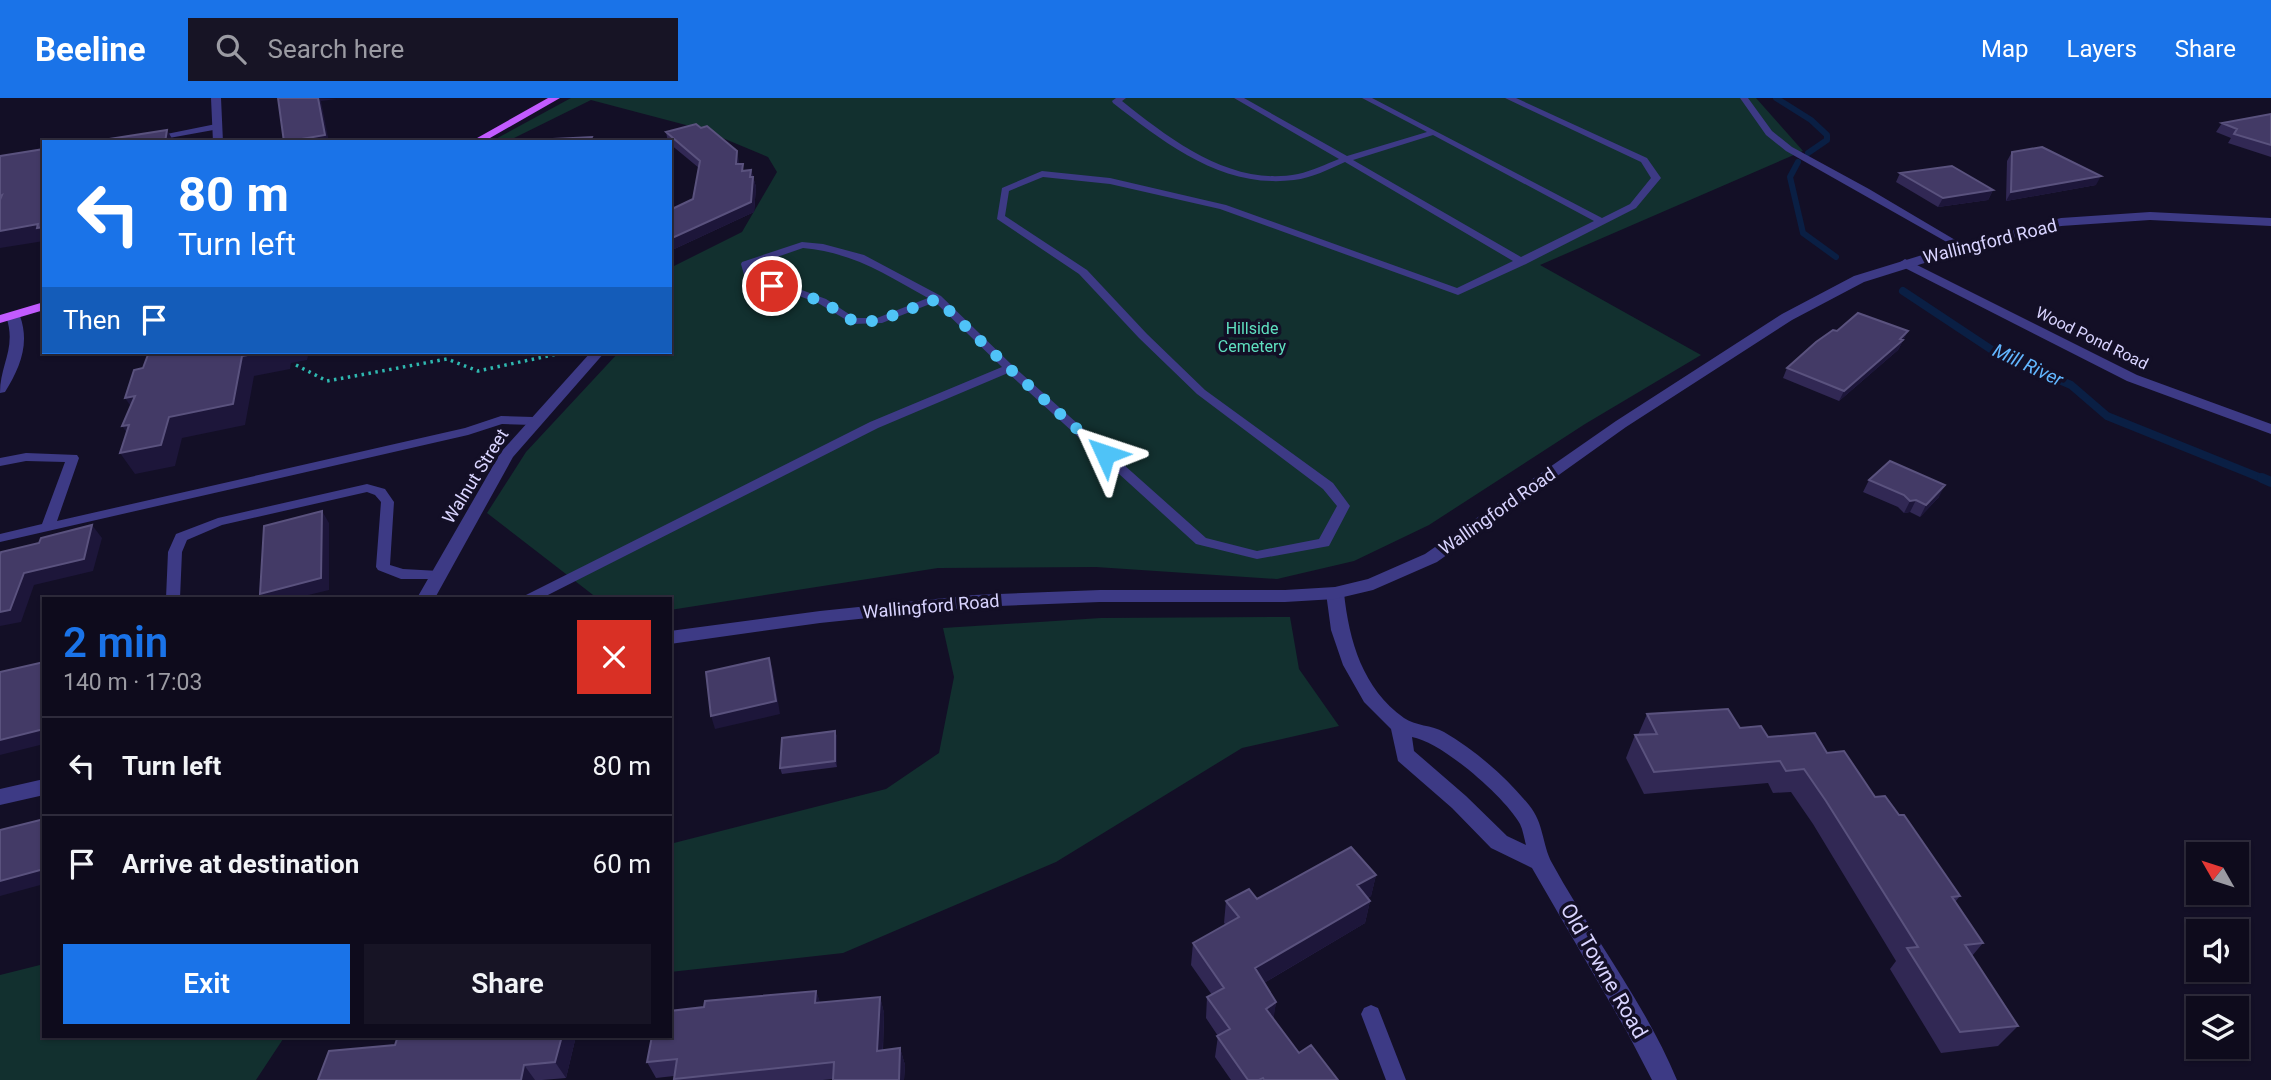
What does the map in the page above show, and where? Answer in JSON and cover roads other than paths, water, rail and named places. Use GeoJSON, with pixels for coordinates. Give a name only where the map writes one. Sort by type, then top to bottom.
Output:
{"type":"FeatureCollection","features":[{"type":"Feature","properties":{"kind":"main road"},"geometry":{"type":"LineString","coordinates":[[479,140],[555,98]]}},
{"type":"Feature","properties":{"kind":"main road"},"geometry":{"type":"LineString","coordinates":[[7,318],[42,307]]}},
{"type":"Feature","properties":{"kind":"street"},"geometry":{"type":"LineString","coordinates":[[216,98],[218,140]]}},
{"type":"Feature","properties":{"kind":"street","name":"Wallingford Road"},"geometry":{"type":"LineString","coordinates":[[672,638],[820,617],[974,601],[1335,593],[1373,584],[1431,558],[1621,424],[1787,317],[1859,279],[1905,263],[2061,222],[2150,216],[2271,222]]}},
{"type":"Feature","properties":{"kind":"street","name":"Wood Pond Road"},"geometry":{"type":"LineString","coordinates":[[1905,263],[2132,378],[2271,429]]}},
{"type":"Feature","properties":{"kind":"street"},"geometry":{"type":"LineString","coordinates":[[0,388],[18,352],[20,337],[7,318]]}},
{"type":"Feature","properties":{"kind":"street","name":"Walnut Street"},"geometry":{"type":"LineString","coordinates":[[427,597],[506,455],[533,421],[596,354]]}},
{"type":"Feature","properties":{"kind":"street","name":"Old Towne Road"},"geometry":{"type":"LineString","coordinates":[[1335,593],[1344,648],[1357,677],[1373,701],[1400,726],[1428,732],[1448,744],[1488,777],[1529,820],[1540,862],[1636,1024],[1665,1080]]}},
{"type":"Feature","properties":{"kind":"street"},"geometry":{"type":"LineString","coordinates":[[1400,726],[1405,755],[1459,802],[1499,842],[1540,862]]}},
{"type":"Feature","properties":{"kind":"street"},"geometry":{"type":"LineString","coordinates":[[0,797],[42,788]]}},
{"type":"Feature","properties":{"kind":"lane"},"geometry":{"type":"LineString","coordinates":[[1122,98],[1116,101],[1166,140],[1225,171],[1256,179],[1296,177],[1434,132]]}},
{"type":"Feature","properties":{"kind":"lane"},"geometry":{"type":"LineString","coordinates":[[1238,98],[1522,262]]}},
{"type":"Feature","properties":{"kind":"lane"},"geometry":{"type":"LineString","coordinates":[[1367,98],[1603,222]]}},
{"type":"Feature","properties":{"kind":"lane"},"geometry":{"type":"LineString","coordinates":[[937,299],[878,321],[853,321],[822,301],[750,280],[746,264],[802,245],[823,247],[860,257],[937,299],[1009,368],[1201,541],[1257,555],[1324,543],[1344,506],[1328,486],[1201,392],[1083,272],[1000,217],[1005,190],[1042,174],[1110,181],[1223,207],[1458,292],[1633,206],[1656,178],[1644,160],[1509,98]]}},
{"type":"Feature","properties":{"kind":"lane"},"geometry":{"type":"LineString","coordinates":[[1744,98],[1769,133],[1789,149],[1962,247]]}},
{"type":"Feature","properties":{"kind":"lane"},"geometry":{"type":"LineString","coordinates":[[142,140],[216,127]]}},
{"type":"Feature","properties":{"kind":"lane"},"geometry":{"type":"LineString","coordinates":[[533,597],[874,425],[1009,368]]}},
{"type":"Feature","properties":{"kind":"lane"},"geometry":{"type":"LineString","coordinates":[[0,538],[468,431],[501,420],[533,421]]}},
{"type":"Feature","properties":{"kind":"lane"},"geometry":{"type":"LineString","coordinates":[[0,463],[26,457],[73,458],[48,527]]}},
{"type":"Feature","properties":{"kind":"lane"},"geometry":{"type":"LineString","coordinates":[[173,597],[175,552],[181,537],[218,522],[367,488],[380,492],[388,502],[383,567],[401,574],[439,576]]}},
{"type":"Feature","properties":{"kind":"lane"},"geometry":{"type":"LineString","coordinates":[[1371,1014],[1396,1080]]}},
{"type":"Feature","properties":{"kind":"waterway","name":"Mill River"},"geometry":{"type":"LineString","coordinates":[[1776,98],[1811,120],[1827,135],[1827,140],[1808,153]]}},
{"type":"Feature","properties":{"kind":"waterway","name":"Mill River"},"geometry":{"type":"LineString","coordinates":[[1798,162],[1790,177],[1803,233],[1836,257]]}},
{"type":"Feature","properties":{"kind":"waterway","name":"Mill River"},"geometry":{"type":"LineString","coordinates":[[1903,291],[1995,352],[2071,385],[2107,416],[2266,480]]}},
{"type":"Feature","properties":{"kind":"waterway","name":"Mill River"},"geometry":{"type":"LineString","coordinates":[[2262,478],[2271,482]]}},
{"type":"Feature","properties":{"kind":"park label","name":"Hillside Cemetery"},"geometry":{"type":"Point","coordinates":[1252,337]}}]}
